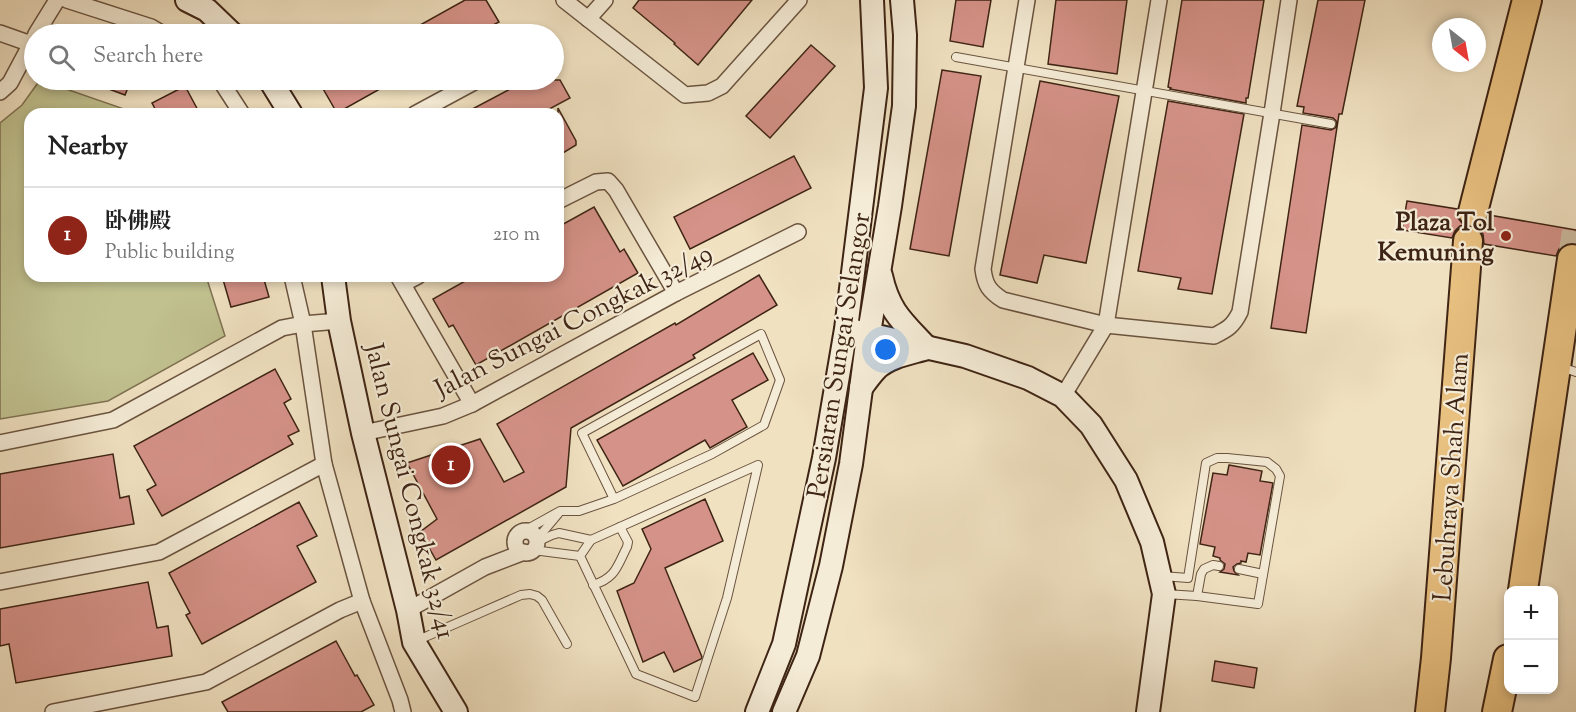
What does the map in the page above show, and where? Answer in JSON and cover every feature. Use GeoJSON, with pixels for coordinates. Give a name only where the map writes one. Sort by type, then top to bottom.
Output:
{"type":"FeatureCollection","features":[{"type":"Feature","properties":{"kind":"highway"},"geometry":{"type":"LineString","coordinates":[[1473,212],[1527,0]]}},
{"type":"Feature","properties":{"kind":"highway","name":"Lebuhraya Shah Alam"},"geometry":{"type":"LineString","coordinates":[[1430,712],[1468,241]]}},
{"type":"Feature","properties":{"kind":"highway"},"geometry":{"type":"LineString","coordinates":[[1524,586],[1566,369],[1572,259]]}},
{"type":"Feature","properties":{"kind":"highway"},"geometry":{"type":"LineString","coordinates":[[1497,712],[1504,681]]}},
{"type":"Feature","properties":{"kind":"main road","name":"Persiaran Sungai Selangor"},"geometry":{"type":"LineString","coordinates":[[757,712],[784,644],[824,458],[846,329],[876,88],[872,0]]}},
{"type":"Feature","properties":{"kind":"main road","name":"Persiaran Sungai Selangor"},"geometry":{"type":"LineString","coordinates":[[784,712],[808,656],[831,566],[851,464],[904,106],[905,34],[902,0]]}},
{"type":"Feature","properties":{"kind":"main road"},"geometry":{"type":"LineString","coordinates":[[203,3],[223,24]]}},
{"type":"Feature","properties":{"kind":"main road"},"geometry":{"type":"LineString","coordinates":[[276,90],[287,108]]}},
{"type":"Feature","properties":{"kind":"main road"},"geometry":{"type":"LineString","coordinates":[[880,272],[889,304],[900,321],[927,348]]}},
{"type":"Feature","properties":{"kind":"main road","name":"Jalan Sungai Congkak 32/41"},"geometry":{"type":"LineString","coordinates":[[334,282],[339,321],[363,433],[414,642],[456,712]]}},
{"type":"Feature","properties":{"kind":"main road"},"geometry":{"type":"LineString","coordinates":[[846,329],[965,356],[1017,374],[1064,396],[1091,425],[1126,480],[1152,543],[1162,585],[1148,712]]}},
{"type":"Feature","properties":{"kind":"main road"},"geometry":{"type":"LineString","coordinates":[[861,388],[885,363],[896,357],[927,348]]}},
{"type":"Feature","properties":{"kind":"street"},"geometry":{"type":"LineString","coordinates":[[43,24],[57,0]]}},
{"type":"Feature","properties":{"kind":"street"},"geometry":{"type":"LineString","coordinates":[[67,0],[142,24]]}},
{"type":"Feature","properties":{"kind":"street"},"geometry":{"type":"LineString","coordinates":[[564,0],[685,95],[708,93],[722,86],[799,0]]}},
{"type":"Feature","properties":{"kind":"street"},"geometry":{"type":"LineString","coordinates":[[588,19],[605,0]]}},
{"type":"Feature","properties":{"kind":"street"},"geometry":{"type":"LineString","coordinates":[[1028,0],[983,269],[985,282],[994,294],[1003,300],[1106,325],[1214,336],[1234,323],[1240,312],[1289,0]]}},
{"type":"Feature","properties":{"kind":"street"},"geometry":{"type":"LineString","coordinates":[[1064,396],[1106,325],[1159,0]]}},
{"type":"Feature","properties":{"kind":"street"},"geometry":{"type":"LineString","coordinates":[[0,33],[24,37]]}},
{"type":"Feature","properties":{"kind":"street"},"geometry":{"type":"LineString","coordinates":[[0,92],[10,83],[24,57]]}},
{"type":"Feature","properties":{"kind":"street"},"geometry":{"type":"LineString","coordinates":[[226,90],[238,108]]}},
{"type":"Feature","properties":{"kind":"street"},"geometry":{"type":"LineString","coordinates":[[426,108],[459,90]]}},
{"type":"Feature","properties":{"kind":"street"},"geometry":{"type":"LineString","coordinates":[[564,198],[596,182],[608,181],[616,190],[676,293]]}},
{"type":"Feature","properties":{"kind":"street","name":"Jalan Sungai Congkak 32/49"},"geometry":{"type":"LineString","coordinates":[[363,433],[443,416],[472,404],[676,293],[798,232]]}},
{"type":"Feature","properties":{"kind":"street"},"geometry":{"type":"LineString","coordinates":[[293,282],[303,324],[324,464],[362,601],[402,706]]}},
{"type":"Feature","properties":{"kind":"street"},"geometry":{"type":"LineString","coordinates":[[402,282],[472,404]]}},
{"type":"Feature","properties":{"kind":"street"},"geometry":{"type":"LineString","coordinates":[[0,443],[113,420],[282,328],[339,321]]}},
{"type":"Feature","properties":{"kind":"street"},"geometry":{"type":"LineString","coordinates":[[0,582],[159,552],[324,464]]}},
{"type":"Feature","properties":{"kind":"street"},"geometry":{"type":"LineString","coordinates":[[408,610],[529,542]]}},
{"type":"Feature","properties":{"kind":"street"},"geometry":{"type":"LineString","coordinates":[[53,712],[206,682],[340,610],[362,601]]}},
{"type":"Feature","properties":{"kind":"lane"},"geometry":{"type":"LineString","coordinates":[[956,57],[1331,123]]}},
{"type":"Feature","properties":{"kind":"lane"},"geometry":{"type":"LineString","coordinates":[[529,542],[560,511],[579,512],[614,499],[712,454],[764,425],[780,380],[761,334],[582,433],[614,499]]}},
{"type":"Feature","properties":{"kind":"lane"},"geometry":{"type":"LineString","coordinates":[[1162,585],[1197,596],[1258,604],[1280,476],[1276,469],[1267,462],[1217,458],[1206,463],[1188,578]]}},
{"type":"Feature","properties":{"kind":"lane"},"geometry":{"type":"LineString","coordinates":[[758,465],[727,598],[695,697],[636,674],[580,556],[591,540],[758,465]]}},
{"type":"Feature","properties":{"kind":"lane"},"geometry":{"type":"LineString","coordinates":[[529,542],[560,511]]}},
{"type":"Feature","properties":{"kind":"lane"},"geometry":{"type":"LineString","coordinates":[[593,585],[607,580],[612,575],[627,547],[628,542],[620,527]]}},
{"type":"Feature","properties":{"kind":"lane"},"geometry":{"type":"LineString","coordinates":[[529,542],[559,534],[591,540]]}},
{"type":"Feature","properties":{"kind":"lane"},"geometry":{"type":"LineString","coordinates":[[529,542],[580,556]]}},
{"type":"Feature","properties":{"kind":"lane"},"geometry":{"type":"LineString","coordinates":[[1197,596],[1204,569],[1213,565],[1219,566]]}},
{"type":"Feature","properties":{"kind":"lane"},"geometry":{"type":"LineString","coordinates":[[1239,569],[1263,574]]}},
{"type":"Feature","properties":{"kind":"lane"},"geometry":{"type":"LineString","coordinates":[[1162,585],[1188,578],[1200,580]]}},
{"type":"Feature","properties":{"kind":"lane"},"geometry":{"type":"LineString","coordinates":[[414,642],[511,599],[530,594],[542,600],[567,644]]}},
{"type":"Feature","properties":{"kind":"green space"},"geometry":{"type":"Polygon","coordinates":[[[33,90],[69,90],[121,108],[24,108],[24,282],[208,282],[225,336],[108,401],[0,419],[0,123],[22,105],[33,90]]]}},
{"type":"Feature","properties":{"kind":"building"},"geometry":{"type":"Polygon","coordinates":[[[465,0],[486,0],[499,22],[495,24],[422,24],[465,0]]]}},
{"type":"Feature","properties":{"kind":"building"},"geometry":{"type":"Polygon","coordinates":[[[639,0],[752,0],[698,65],[633,8],[639,0]]]}},
{"type":"Feature","properties":{"kind":"building"},"geometry":{"type":"Polygon","coordinates":[[[956,0],[991,0],[983,47],[950,41],[956,0]]]}},
{"type":"Feature","properties":{"kind":"building"},"geometry":{"type":"Polygon","coordinates":[[[1056,0],[1127,0],[1117,74],[1048,64],[1056,0]]]}},
{"type":"Feature","properties":{"kind":"building"},"geometry":{"type":"Polygon","coordinates":[[[1182,0],[1264,0],[1246,103],[1168,87],[1182,0]]]}},
{"type":"Feature","properties":{"kind":"building"},"geometry":{"type":"Polygon","coordinates":[[[1318,0],[1365,0],[1342,114],[1339,114],[1306,333],[1271,328],[1302,125],[1331,130],[1337,124],[1333,118],[1303,113],[1304,107],[1297,106],[1318,0]]]}},
{"type":"Feature","properties":{"kind":"building"},"geometry":{"type":"Polygon","coordinates":[[[811,45],[835,66],[770,138],[746,116],[811,45]]]}},
{"type":"Feature","properties":{"kind":"building"},"geometry":{"type":"Polygon","coordinates":[[[942,70],[981,76],[949,256],[910,249],[942,70]]]}},
{"type":"Feature","properties":{"kind":"building"},"geometry":{"type":"Polygon","coordinates":[[[1040,81],[1119,96],[1086,263],[1044,255],[1037,283],[1000,275],[1040,81]]]}},
{"type":"Feature","properties":{"kind":"building"},"geometry":{"type":"Polygon","coordinates":[[[564,87],[570,98],[551,108],[474,108],[508,90],[564,90],[564,87]]]}},
{"type":"Feature","properties":{"kind":"building"},"geometry":{"type":"Polygon","coordinates":[[[111,90],[127,90],[125,95],[111,90]]]}},
{"type":"Feature","properties":{"kind":"building"},"geometry":{"type":"Polygon","coordinates":[[[177,90],[187,90],[197,108],[155,108],[152,103],[177,90]]]}},
{"type":"Feature","properties":{"kind":"building"},"geometry":{"type":"Polygon","coordinates":[[[324,90],[378,90],[346,108],[334,108],[324,90]]]}},
{"type":"Feature","properties":{"kind":"building"},"geometry":{"type":"Polygon","coordinates":[[[1168,101],[1244,114],[1212,294],[1178,289],[1181,278],[1138,271],[1168,101]]]}},
{"type":"Feature","properties":{"kind":"building"},"geometry":{"type":"Polygon","coordinates":[[[564,119],[576,141],[576,145],[564,152],[564,119]]]}},
{"type":"Feature","properties":{"kind":"building"},"geometry":{"type":"Polygon","coordinates":[[[794,156],[811,188],[690,249],[674,217],[794,156]]]}},
{"type":"Feature","properties":{"kind":"building"},"geometry":{"type":"Polygon","coordinates":[[[1407,201],[1457,209],[1457,217],[1464,225],[1455,231],[1452,238],[1402,230],[1407,201]]]}},
{"type":"Feature","properties":{"kind":"building"},"geometry":{"type":"Polygon","coordinates":[[[594,207],[620,252],[624,249],[638,273],[476,365],[453,325],[449,327],[433,299],[463,282],[564,282],[564,224],[594,207]]]}},
{"type":"Feature","properties":{"kind":"building"},"geometry":{"type":"Polygon","coordinates":[[[1489,215],[1576,230],[1576,243],[1565,244],[1556,256],[1484,244],[1483,234],[1478,228],[1485,223],[1489,215]]]}},
{"type":"Feature","properties":{"kind":"building"},"geometry":{"type":"Polygon","coordinates":[[[759,275],[777,305],[693,355],[695,358],[571,428],[566,487],[436,560],[420,532],[437,519],[407,463],[480,439],[504,482],[524,472],[497,424],[675,323],[676,325],[759,275]]]}},
{"type":"Feature","properties":{"kind":"building"},"geometry":{"type":"Polygon","coordinates":[[[224,282],[265,282],[269,297],[231,307],[224,282]]]}},
{"type":"Feature","properties":{"kind":"building"},"geometry":{"type":"Polygon","coordinates":[[[753,353],[768,380],[732,400],[747,427],[710,448],[705,440],[623,486],[597,440],[753,353]]]}},
{"type":"Feature","properties":{"kind":"building"},"geometry":{"type":"Polygon","coordinates":[[[275,369],[291,399],[284,403],[299,431],[288,436],[293,444],[162,516],[147,490],[156,485],[134,446],[275,369]]]}},
{"type":"Feature","properties":{"kind":"building"},"geometry":{"type":"Polygon","coordinates":[[[113,454],[120,498],[129,496],[134,524],[0,548],[0,474],[113,454]]]}},
{"type":"Feature","properties":{"kind":"building"},"geometry":{"type":"Polygon","coordinates":[[[1229,465],[1262,471],[1260,481],[1273,483],[1260,555],[1248,553],[1246,562],[1241,561],[1233,567],[1238,575],[1220,572],[1224,569],[1225,564],[1220,558],[1213,556],[1215,547],[1200,544],[1213,473],[1227,475],[1229,465]]]}},
{"type":"Feature","properties":{"kind":"building"},"geometry":{"type":"Polygon","coordinates":[[[705,499],[723,541],[665,568],[702,657],[674,672],[664,652],[643,662],[617,591],[634,583],[651,549],[642,529],[705,499]]]}},
{"type":"Feature","properties":{"kind":"building"},"geometry":{"type":"Polygon","coordinates":[[[299,502],[317,536],[297,546],[316,582],[202,644],[186,615],[190,613],[169,573],[299,502]]]}},
{"type":"Feature","properties":{"kind":"building"},"geometry":{"type":"Polygon","coordinates":[[[148,582],[157,628],[168,626],[172,656],[16,683],[9,644],[0,646],[0,609],[148,582]]]}},
{"type":"Feature","properties":{"kind":"building"},"geometry":{"type":"Polygon","coordinates":[[[336,641],[374,705],[361,712],[228,712],[222,702],[336,641]]]}},
{"type":"Feature","properties":{"kind":"building"},"geometry":{"type":"Polygon","coordinates":[[[1215,661],[1257,668],[1254,688],[1212,681],[1215,661]]]}},
{"type":"Feature","properties":{"kind":"tunnel"},"geometry":{"type":"LineString","coordinates":[[1572,259],[1576,231]]}},
{"type":"Feature","properties":{"kind":"place","name":"Plaza Tol Kemuning"},"geometry":{"type":"Point","coordinates":[1506,236]}},
{"type":"Feature","properties":{"kind":"place","name":"卧佛殿"},"geometry":{"type":"Point","coordinates":[451,465]}}]}
